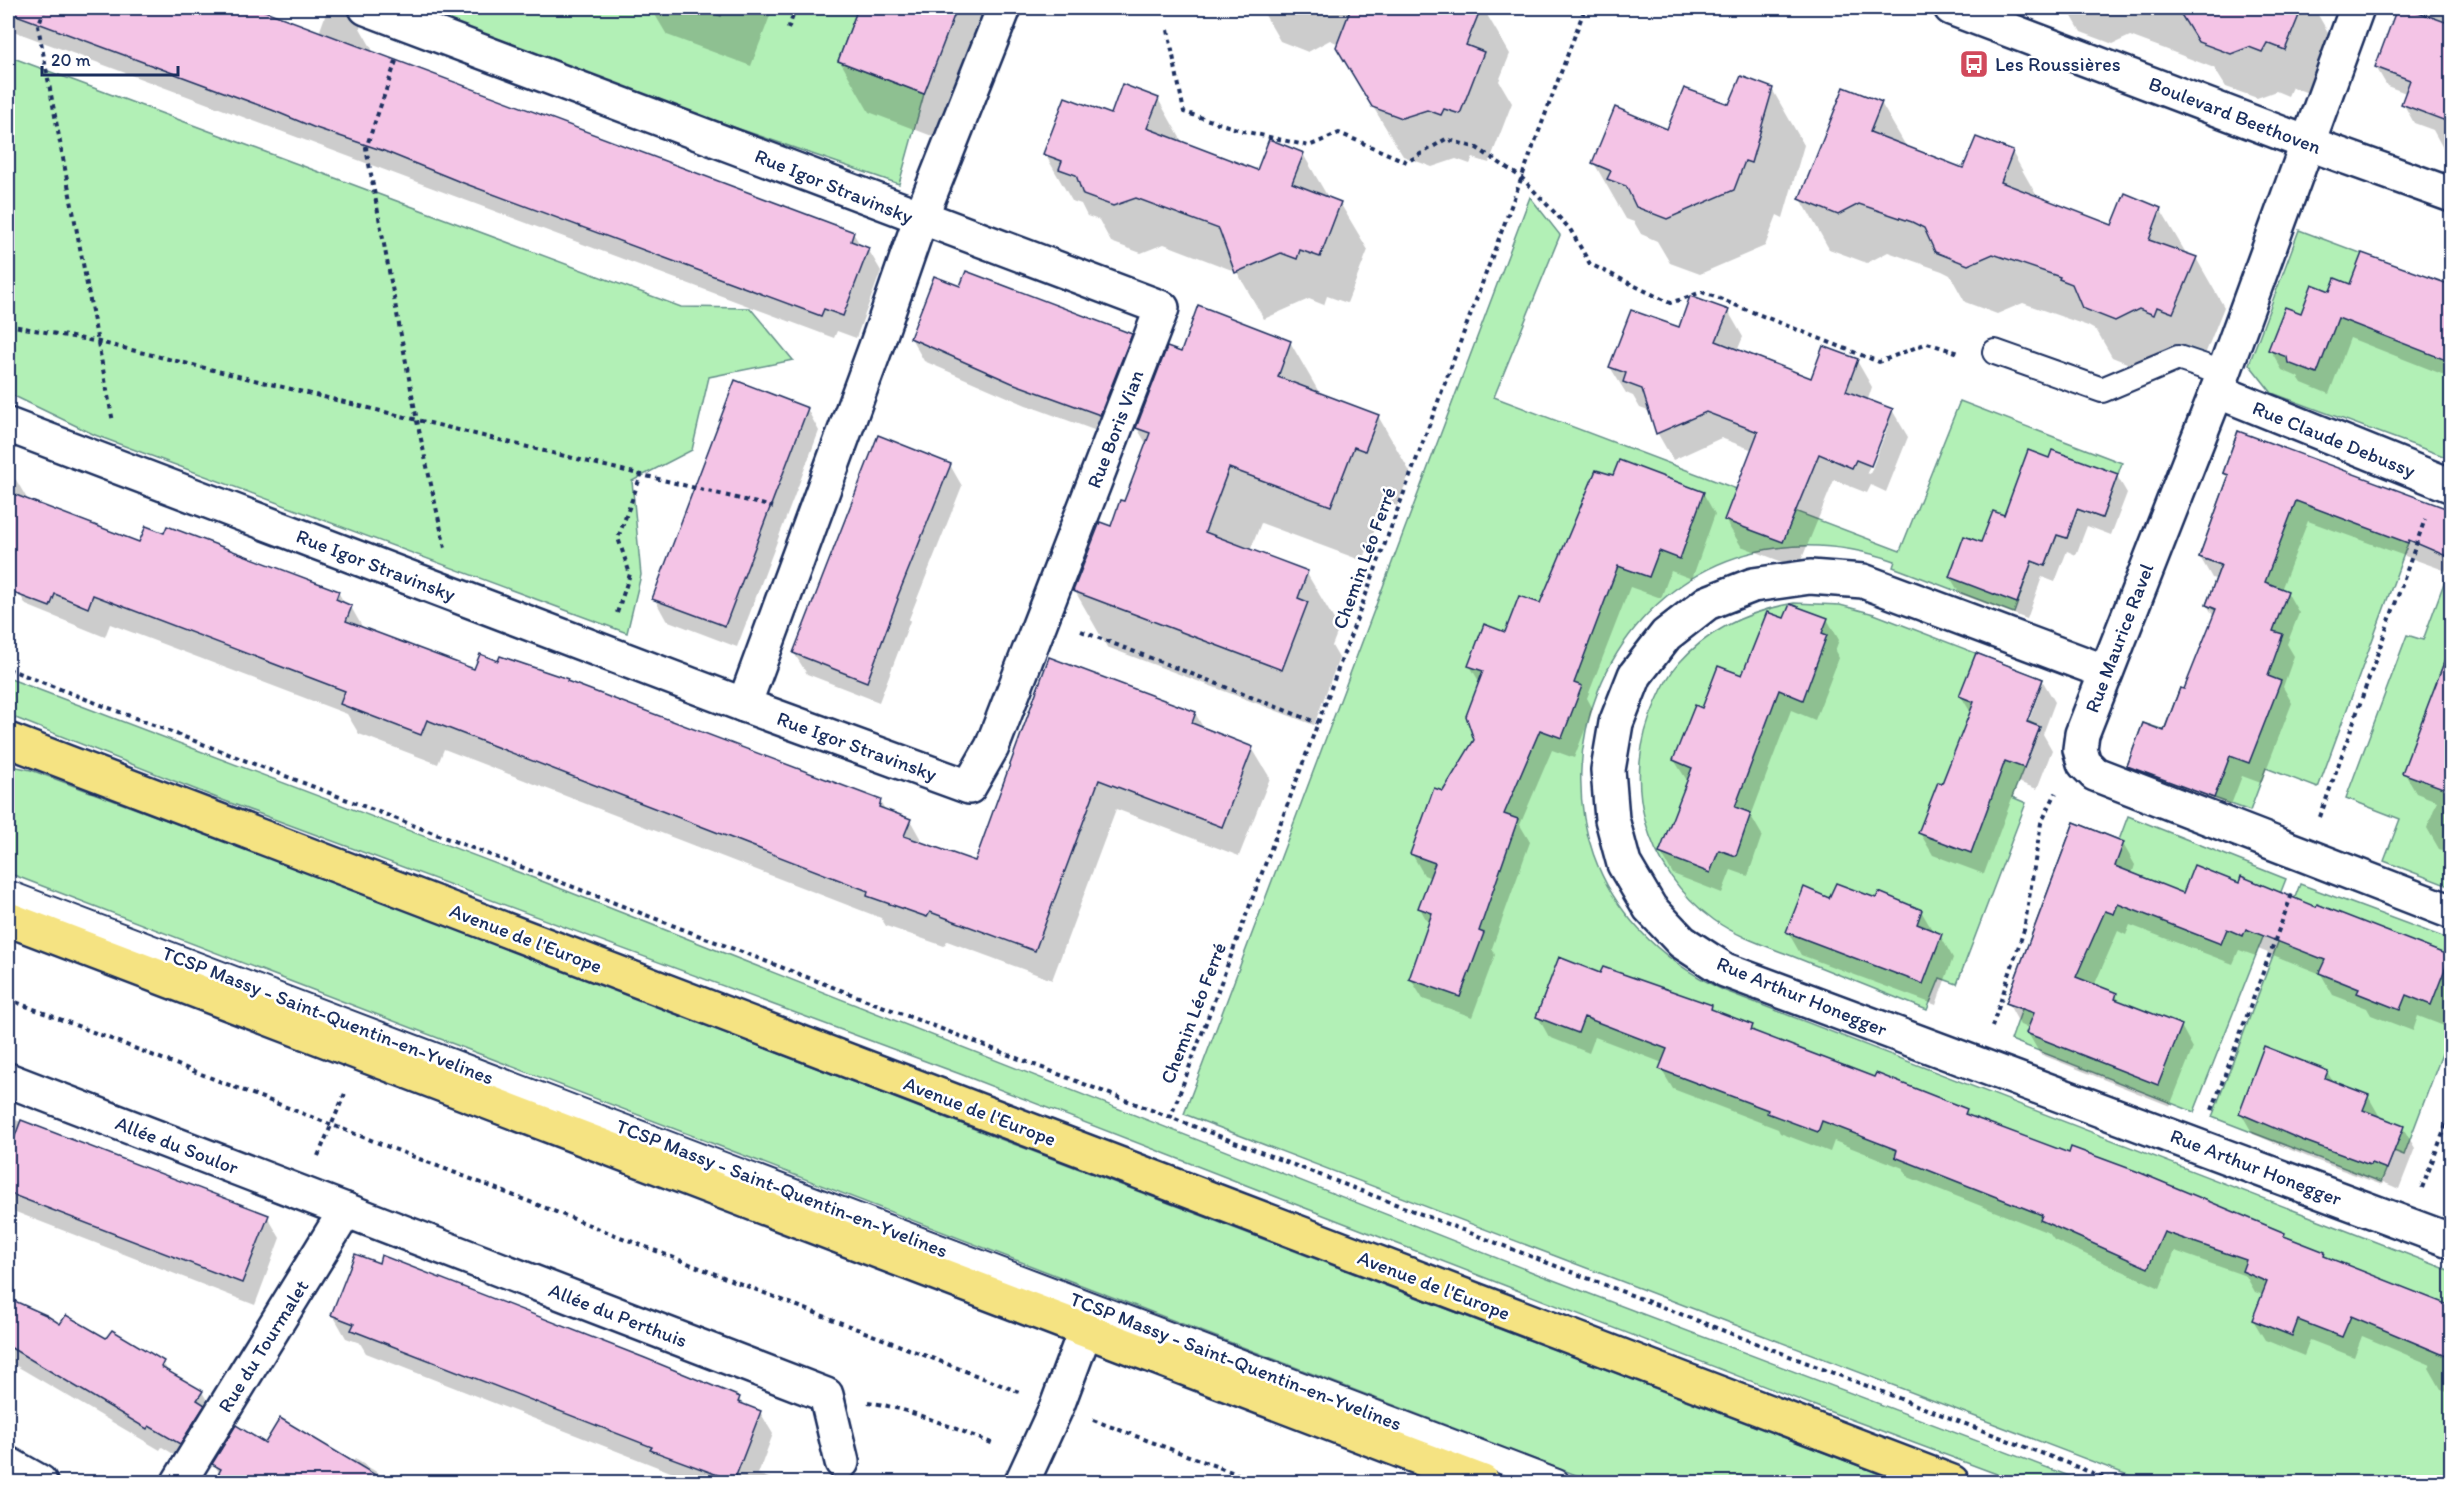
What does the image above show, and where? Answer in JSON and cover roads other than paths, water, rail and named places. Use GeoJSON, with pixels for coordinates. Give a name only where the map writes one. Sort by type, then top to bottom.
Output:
{"type":"FeatureCollection","features":[{"type":"Feature","properties":{"kind":"main road","name":"Avenue de l'Europe"},"geometry":{"type":"LineString","coordinates":[[8,740],[1952,1482]]}},
{"type":"Feature","properties":{"kind":"main road"},"geometry":{"type":"LineString","coordinates":[[8,919],[1483,1482]]}},
{"type":"Feature","properties":{"kind":"street","name":"Rue Igor Stravinsky"},"geometry":{"type":"LineString","coordinates":[[366,8],[921,217],[878,341],[744,705]]}},
{"type":"Feature","properties":{"kind":"street"},"geometry":{"type":"LineString","coordinates":[[921,217],[1004,8]]}},
{"type":"Feature","properties":{"kind":"street","name":"Boulevard Beethoven"},"geometry":{"type":"LineString","coordinates":[[1951,8],[2451,195]]}},
{"type":"Feature","properties":{"kind":"street","name":"Rue Maurice Ravel"},"geometry":{"type":"LineString","coordinates":[[2357,8],[2220,382],[2082,734],[2080,749],[2084,763],[2095,774],[2451,912]]}},
{"type":"Feature","properties":{"kind":"street","name":"Rue Boris Vian"},"geometry":{"type":"LineString","coordinates":[[921,217],[1162,308],[992,747],[969,787]]}},
{"type":"Feature","properties":{"kind":"street","name":"Rue Claude Debussy"},"geometry":{"type":"LineString","coordinates":[[2220,382],[2445,483]]}},
{"type":"Feature","properties":{"kind":"street","name":"Rue Igor Stravinsky"},"geometry":{"type":"LineString","coordinates":[[8,425],[744,705],[969,787]]}},
{"type":"Feature","properties":{"kind":"street","name":"Rue Arthur Honegger"},"geometry":{"type":"LineString","coordinates":[[2106,672],[1863,581],[1810,577],[1753,585],[1707,603],[1666,635],[1635,675],[1616,723],[1608,770],[1611,819],[1624,864],[1650,908],[1682,942],[1725,970],[2451,1241]]}},
{"type":"Feature","properties":{"kind":"street","name":"Allée du Soulor"},"geometry":{"type":"LineString","coordinates":[[8,1080],[346,1210]]}},
{"type":"Feature","properties":{"kind":"street","name":"Allée du Perthuis"},"geometry":{"type":"LineString","coordinates":[[346,1210],[826,1395],[842,1462]]}},
{"type":"Feature","properties":{"kind":"street","name":"Rue du Tourmalet"},"geometry":{"type":"LineString","coordinates":[[179,1482],[346,1210]]}},
{"type":"Feature","properties":{"kind":"street"},"geometry":{"type":"LineString","coordinates":[[1027,1470],[1057,1406],[1085,1331]]}},
{"type":"Feature","properties":{"kind":"street"},"geometry":{"type":"LineString","coordinates":[[8,1464],[40,1482]]}},
{"type":"Feature","properties":{"kind":"lane"},"geometry":{"type":"LineString","coordinates":[[1995,352],[2102,390],[2178,358],[2220,382]]}},
{"type":"Feature","properties":{"kind":"lane"},"geometry":{"type":"LineString","coordinates":[[8,748],[47,755]]}},
{"type":"Feature","properties":{"kind":"lane","name":"TCSP Massy - Saint-Quentin-en-Yvelines"},"geometry":{"type":"LineString","coordinates":[[8,893],[1557,1482]]}},
{"type":"Feature","properties":{"kind":"place","name":"Les Roussières"},"geometry":{"type":"Point","coordinates":[1974,64]}}]}
